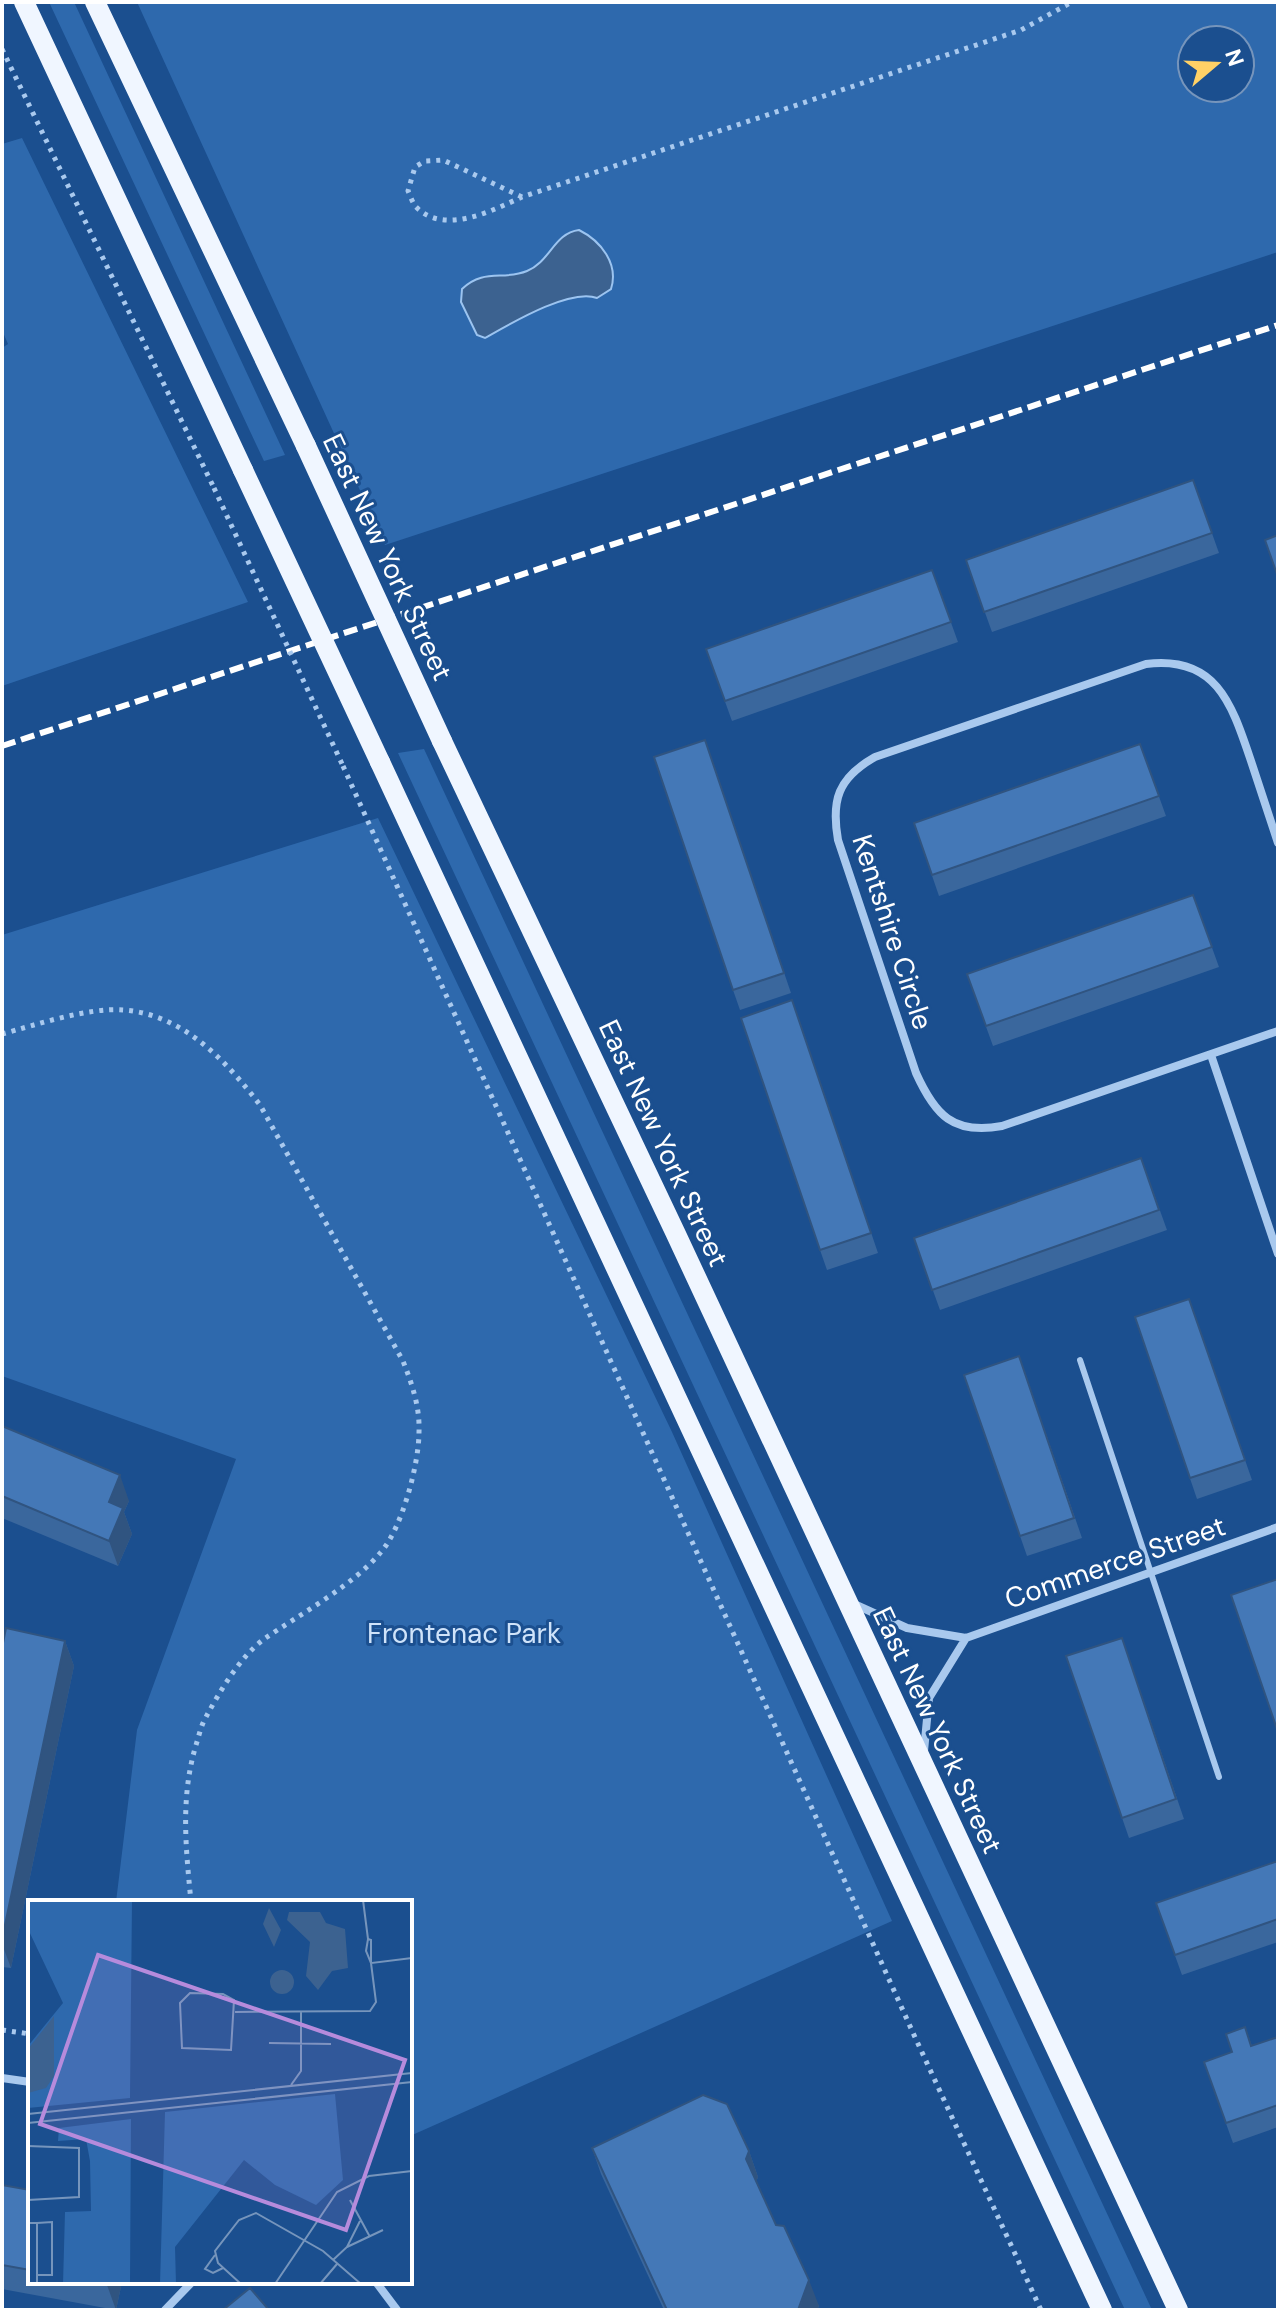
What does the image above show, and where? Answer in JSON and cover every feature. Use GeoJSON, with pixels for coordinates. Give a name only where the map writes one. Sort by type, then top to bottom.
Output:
{"type":"FeatureCollection","features":[{"type":"Feature","properties":{"kind":"main road"},"geometry":{"type":"LineString","coordinates":[[24,2],[1102,2310]]}},
{"type":"Feature","properties":{"kind":"main road","name":"East New York Street"},"geometry":{"type":"LineString","coordinates":[[95,2],[306,446],[1178,2310]]}},
{"type":"Feature","properties":{"kind":"street","name":"Kentshire Circle"},"geometry":{"type":"LineString","coordinates":[[1278,843],[1233,709],[1208,678],[1189,667],[1166,662],[1146,664],[875,757],[848,777],[837,796],[834,816],[838,840],[916,1073],[930,1102],[945,1117],[965,1127],[982,1129],[1002,1126],[1278,1031]]}},
{"type":"Feature","properties":{"kind":"street"},"geometry":{"type":"LineString","coordinates":[[1211,1055],[1278,1254]]}},
{"type":"Feature","properties":{"kind":"street","name":"Commerce Street"},"geometry":{"type":"LineString","coordinates":[[846,1600],[907,1628],[966,1638],[1278,1527]]}},
{"type":"Feature","properties":{"kind":"street"},"geometry":{"type":"LineString","coordinates":[[922,1764],[929,1698],[966,1638]]}},
{"type":"Feature","properties":{"kind":"street"},"geometry":{"type":"LineString","coordinates":[[2,2078],[28,2082]]}},
{"type":"Feature","properties":{"kind":"street"},"geometry":{"type":"LineString","coordinates":[[165,2310],[190,2284]]}},
{"type":"Feature","properties":{"kind":"street"},"geometry":{"type":"LineString","coordinates":[[378,2284],[397,2310]]}},
{"type":"Feature","properties":{"kind":"lane"},"geometry":{"type":"LineString","coordinates":[[1080,1360],[1219,1777]]}},
{"type":"Feature","properties":{"kind":"path"},"geometry":{"type":"LineString","coordinates":[[522,197],[443,160],[425,161],[415,167],[408,191],[416,207],[430,215],[453,221],[475,217],[522,197],[1021,30],[1072,2]]}},
{"type":"Feature","properties":{"kind":"path"},"geometry":{"type":"LineString","coordinates":[[2,49],[214,488],[343,766],[914,2035],[1041,2310]]}},
{"type":"Feature","properties":{"kind":"path"},"geometry":{"type":"LineString","coordinates":[[2,1034],[67,1018],[121,1010],[145,1014],[176,1027],[206,1045],[232,1068],[260,1105],[382,1321],[413,1386],[420,1433],[414,1470],[399,1519],[384,1550],[365,1569],[263,1640],[239,1667],[204,1719],[194,1751],[184,1819],[191,1900]]}},
{"type":"Feature","properties":{"kind":"path"},"geometry":{"type":"LineString","coordinates":[[2,2030],[28,2034]]}},
{"type":"Feature","properties":{"kind":"green space"},"geometry":{"type":"Polygon","coordinates":[[[49,2],[74,2],[285,455],[264,461],[49,2]]]}},
{"type":"Feature","properties":{"kind":"green space"},"geometry":{"type":"Polygon","coordinates":[[[137,2],[1278,2],[1278,252],[385,545],[137,2]]]}},
{"type":"Feature","properties":{"kind":"green space"},"geometry":{"type":"Polygon","coordinates":[[[22,138],[248,602],[2,686],[2,348],[8,344],[2,330],[2,144],[22,138]]]}},
{"type":"Feature","properties":{"kind":"green space"},"geometry":{"type":"Polygon","coordinates":[[[424,749],[1152,2310],[1125,2310],[398,753],[424,749]]]}},
{"type":"Feature","properties":{"kind":"green space","name":"Frontenac Park"},"geometry":{"type":"Polygon","coordinates":[[[378,818],[672,1432],[892,1921],[412,2135],[412,1900],[116,1900],[137,1730],[236,1459],[2,1376],[2,935],[378,818]]]}},
{"type":"Feature","properties":{"kind":"shaded area"},"geometry":{"type":"Polygon","coordinates":[[[579,230],[594,240],[606,254],[612,271],[611,289],[597,298],[585,296],[556,303],[485,338],[477,335],[461,302],[462,289],[478,279],[518,274],[535,267],[564,236],[579,230]]]}},
{"type":"Feature","properties":{"kind":"building"},"geometry":{"type":"Polygon","coordinates":[[[1193,480],[1212,533],[984,612],[966,560],[1193,480]]]}},
{"type":"Feature","properties":{"kind":"building"},"geometry":{"type":"Polygon","coordinates":[[[1278,535],[1278,577],[1265,540],[1278,535]]]}},
{"type":"Feature","properties":{"kind":"building"},"geometry":{"type":"Polygon","coordinates":[[[932,570],[951,622],[725,701],[706,649],[932,570]]]}},
{"type":"Feature","properties":{"kind":"building"},"geometry":{"type":"Polygon","coordinates":[[[705,740],[784,973],[733,990],[654,757],[705,740]]]}},
{"type":"Feature","properties":{"kind":"building"},"geometry":{"type":"Polygon","coordinates":[[[1140,744],[1159,796],[932,875],[914,823],[1140,744]]]}},
{"type":"Feature","properties":{"kind":"building"},"geometry":{"type":"Polygon","coordinates":[[[1193,895],[1212,947],[986,1026],[967,974],[1193,895]]]}},
{"type":"Feature","properties":{"kind":"building"},"geometry":{"type":"Polygon","coordinates":[[[792,1000],[871,1233],[820,1250],[741,1018],[792,1000]]]}},
{"type":"Feature","properties":{"kind":"building"},"geometry":{"type":"Polygon","coordinates":[[[1141,1158],[1159,1210],[932,1290],[914,1238],[1141,1158]]]}},
{"type":"Feature","properties":{"kind":"building"},"geometry":{"type":"Polygon","coordinates":[[[1189,1299],[1245,1460],[1190,1478],[1135,1317],[1189,1299]]]}},
{"type":"Feature","properties":{"kind":"building"},"geometry":{"type":"Polygon","coordinates":[[[1019,1356],[1074,1518],[1020,1536],[964,1375],[1019,1356]]]}},
{"type":"Feature","properties":{"kind":"building"},"geometry":{"type":"Polygon","coordinates":[[[2,1426],[120,1475],[109,1502],[123,1508],[109,1541],[2,1496],[2,1426]]]}},
{"type":"Feature","properties":{"kind":"building"},"geometry":{"type":"Polygon","coordinates":[[[1278,1579],[1278,1732],[1231,1595],[1278,1579]]]}},
{"type":"Feature","properties":{"kind":"building"},"geometry":{"type":"Polygon","coordinates":[[[6,1628],[65,1641],[2,1939],[2,1648],[6,1628]]]}},
{"type":"Feature","properties":{"kind":"building"},"geometry":{"type":"Polygon","coordinates":[[[1122,1638],[1176,1799],[1122,1818],[1066,1656],[1122,1638]]]}},
{"type":"Feature","properties":{"kind":"building"},"geometry":{"type":"Polygon","coordinates":[[[1278,1861],[1278,1919],[1175,1955],[1156,1903],[1278,1861]]]}},
{"type":"Feature","properties":{"kind":"building"},"geometry":{"type":"Polygon","coordinates":[[[1245,2027],[1251,2046],[1278,2037],[1278,2105],[1226,2123],[1204,2062],[1232,2052],[1226,2034],[1245,2027]]]}},
{"type":"Feature","properties":{"kind":"building"},"geometry":{"type":"Polygon","coordinates":[[[703,2095],[727,2104],[749,2151],[746,2159],[776,2225],[784,2226],[809,2280],[798,2310],[667,2310],[592,2148],[703,2095]]]}},
{"type":"Feature","properties":{"kind":"building"},"geometry":{"type":"Polygon","coordinates":[[[2,2185],[28,2190],[28,2270],[2,2265],[2,2185]]]}},
{"type":"Feature","properties":{"kind":"building"},"geometry":{"type":"Polygon","coordinates":[[[250,2288],[269,2310],[223,2310],[250,2288]]]}},
{"type":"Feature","properties":{"kind":"railway"},"geometry":{"type":"LineString","coordinates":[[2,746],[1278,325]]}}]}
